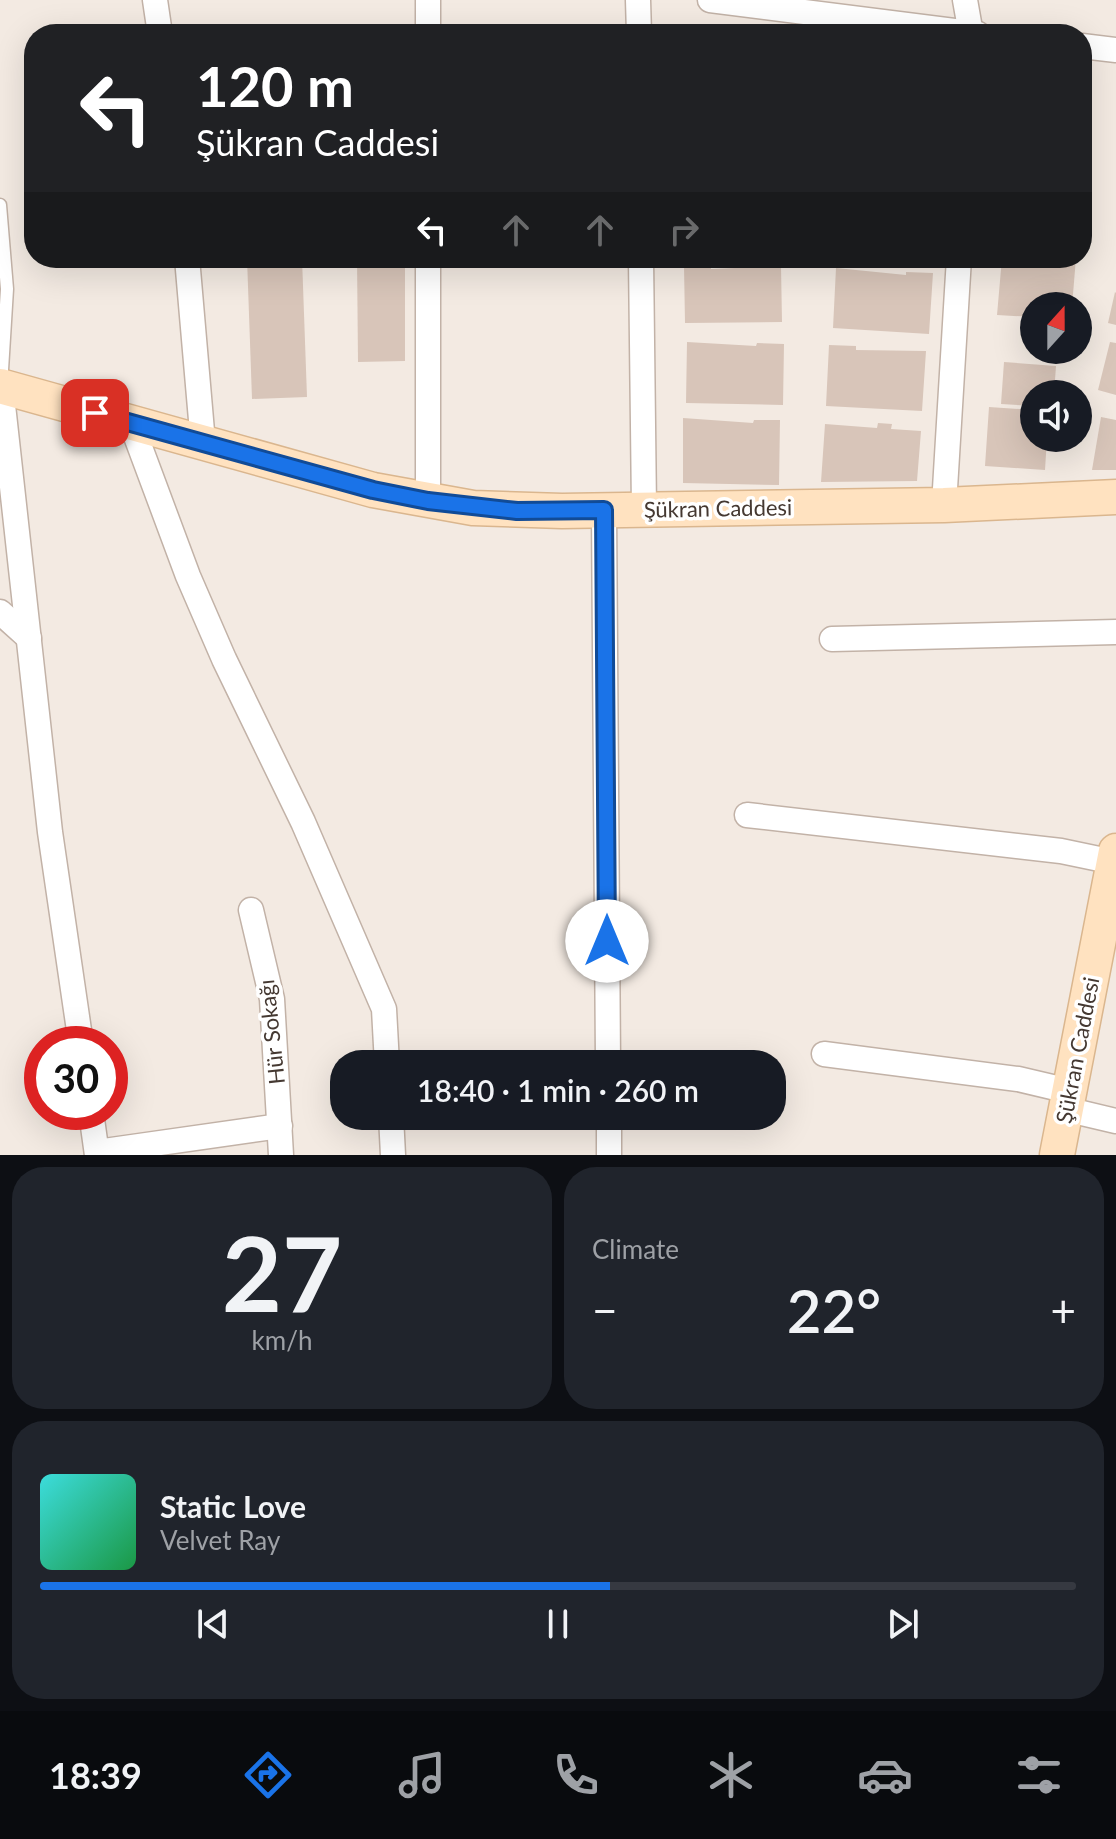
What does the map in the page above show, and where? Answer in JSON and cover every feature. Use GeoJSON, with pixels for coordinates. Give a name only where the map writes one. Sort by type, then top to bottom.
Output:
{"type":"FeatureCollection","features":[{"type":"Feature","properties":{"kind":"street"},"geometry":{"type":"LineString","coordinates":[[155,0],[159,24]]}},
{"type":"Feature","properties":{"kind":"street"},"geometry":{"type":"LineString","coordinates":[[428,0],[428,24]]}},
{"type":"Feature","properties":{"kind":"street"},"geometry":{"type":"LineString","coordinates":[[638,0],[639,24]]}},
{"type":"Feature","properties":{"kind":"street"},"geometry":{"type":"LineString","coordinates":[[710,0],[894,24]]}},
{"type":"Feature","properties":{"kind":"street"},"geometry":{"type":"LineString","coordinates":[[965,0],[969,24]]}},
{"type":"Feature","properties":{"kind":"street"},"geometry":{"type":"LineString","coordinates":[[1092,47],[1116,50]]}},
{"type":"Feature","properties":{"kind":"street"},"geometry":{"type":"LineString","coordinates":[[188,268],[203,443]]}},
{"type":"Feature","properties":{"kind":"street"},"geometry":{"type":"LineString","coordinates":[[428,268],[428,501]]}},
{"type":"Feature","properties":{"kind":"street"},"geometry":{"type":"LineString","coordinates":[[641,268],[644,509]]}},
{"type":"Feature","properties":{"kind":"street"},"geometry":{"type":"LineString","coordinates":[[944,505],[958,268]]}},
{"type":"Feature","properties":{"kind":"street"},"geometry":{"type":"LineString","coordinates":[[1,386],[50,832],[78,1026]]}},
{"type":"Feature","properties":{"kind":"street","name":"Şükran Caddesi"},"geometry":{"type":"LineString","coordinates":[[1,386],[373,490],[428,501],[517,511],[944,505],[1116,497]]}},
{"type":"Feature","properties":{"kind":"street"},"geometry":{"type":"LineString","coordinates":[[131,423],[188,576],[262,741],[303,822],[384,1009],[386,1050]]}},
{"type":"Feature","properties":{"kind":"street"},"geometry":{"type":"LineString","coordinates":[[604,510],[608,1050]]}},
{"type":"Feature","properties":{"kind":"street"},"geometry":{"type":"LineString","coordinates":[[0,612],[29,638]]}},
{"type":"Feature","properties":{"kind":"street"},"geometry":{"type":"LineString","coordinates":[[832,639],[1116,632]]}},
{"type":"Feature","properties":{"kind":"street"},"geometry":{"type":"LineString","coordinates":[[747,815],[1115,856]]}},
{"type":"Feature","properties":{"kind":"street","name":"Şükran Caddesi"},"geometry":{"type":"LineString","coordinates":[[1057,1155],[1067,1100],[1108,935],[1115,856]]}},
{"type":"Feature","properties":{"kind":"street","name":"Hür Sokağı"},"geometry":{"type":"LineString","coordinates":[[251,910],[272,999],[281,1155]]}},
{"type":"Feature","properties":{"kind":"street"},"geometry":{"type":"LineString","coordinates":[[824,1054],[1018,1079],[1116,1121]]}},
{"type":"Feature","properties":{"kind":"street"},"geometry":{"type":"LineString","coordinates":[[94,1130],[97,1154],[280,1126]]}},
{"type":"Feature","properties":{"kind":"street"},"geometry":{"type":"LineString","coordinates":[[392,1130],[393,1155]]}},
{"type":"Feature","properties":{"kind":"street"},"geometry":{"type":"LineString","coordinates":[[609,1130],[609,1155]]}},
{"type":"Feature","properties":{"kind":"lane"},"geometry":{"type":"LineString","coordinates":[[0,205],[7,289],[1,386]]}},
{"type":"Feature","properties":{"kind":"building"},"geometry":{"type":"Polygon","coordinates":[[[247,268],[302,268],[307,397],[252,399],[247,268]]]}},
{"type":"Feature","properties":{"kind":"building"},"geometry":{"type":"Polygon","coordinates":[[[357,268],[405,268],[405,361],[358,362],[357,268]]]}},
{"type":"Feature","properties":{"kind":"building"},"geometry":{"type":"Polygon","coordinates":[[[684,268],[781,268],[782,322],[685,323],[684,268]]]}},
{"type":"Feature","properties":{"kind":"building"},"geometry":{"type":"Polygon","coordinates":[[[836,268],[906,275],[906,272],[933,273],[929,334],[833,328],[836,268]]]}},
{"type":"Feature","properties":{"kind":"building"},"geometry":{"type":"Polygon","coordinates":[[[1001,268],[1075,268],[1073,292],[1020,292],[1020,316],[997,315],[1001,268]]]}},
{"type":"Feature","properties":{"kind":"building"},"geometry":{"type":"Polygon","coordinates":[[[1116,293],[1116,325],[1108,323],[1116,293]]]}},
{"type":"Feature","properties":{"kind":"building"},"geometry":{"type":"Polygon","coordinates":[[[687,342],[756,346],[757,343],[784,344],[783,405],[686,403],[687,342]]]}},
{"type":"Feature","properties":{"kind":"building"},"geometry":{"type":"Polygon","coordinates":[[[1110,342],[1116,343],[1116,395],[1098,390],[1110,342]]]}},
{"type":"Feature","properties":{"kind":"building"},"geometry":{"type":"Polygon","coordinates":[[[829,345],[856,346],[856,350],[926,351],[922,411],[826,406],[829,345]]]}},
{"type":"Feature","properties":{"kind":"building"},"geometry":{"type":"Polygon","coordinates":[[[1004,362],[1056,366],[1055,380],[1020,380],[1020,405],[1001,404],[1004,362]]]}},
{"type":"Feature","properties":{"kind":"building"},"geometry":{"type":"Polygon","coordinates":[[[989,407],[1020,409],[1020,452],[1046,452],[1045,470],[985,466],[989,407]]]}},
{"type":"Feature","properties":{"kind":"building"},"geometry":{"type":"Polygon","coordinates":[[[1101,417],[1116,420],[1116,470],[1092,470],[1101,417]]]}},
{"type":"Feature","properties":{"kind":"building"},"geometry":{"type":"Polygon","coordinates":[[[683,418],[753,423],[754,420],[780,420],[779,485],[683,483],[683,418]]]}},
{"type":"Feature","properties":{"kind":"building"},"geometry":{"type":"Polygon","coordinates":[[[878,423],[892,424],[891,429],[921,431],[917,481],[821,482],[825,424],[877,428],[878,423]]]}},
{"type":"Feature","properties":{"kind":"route"},"geometry":{"type":"LineString","coordinates":[[95,413],[373,490],[428,501],[517,511],[604,510],[607,941]]}}]}
